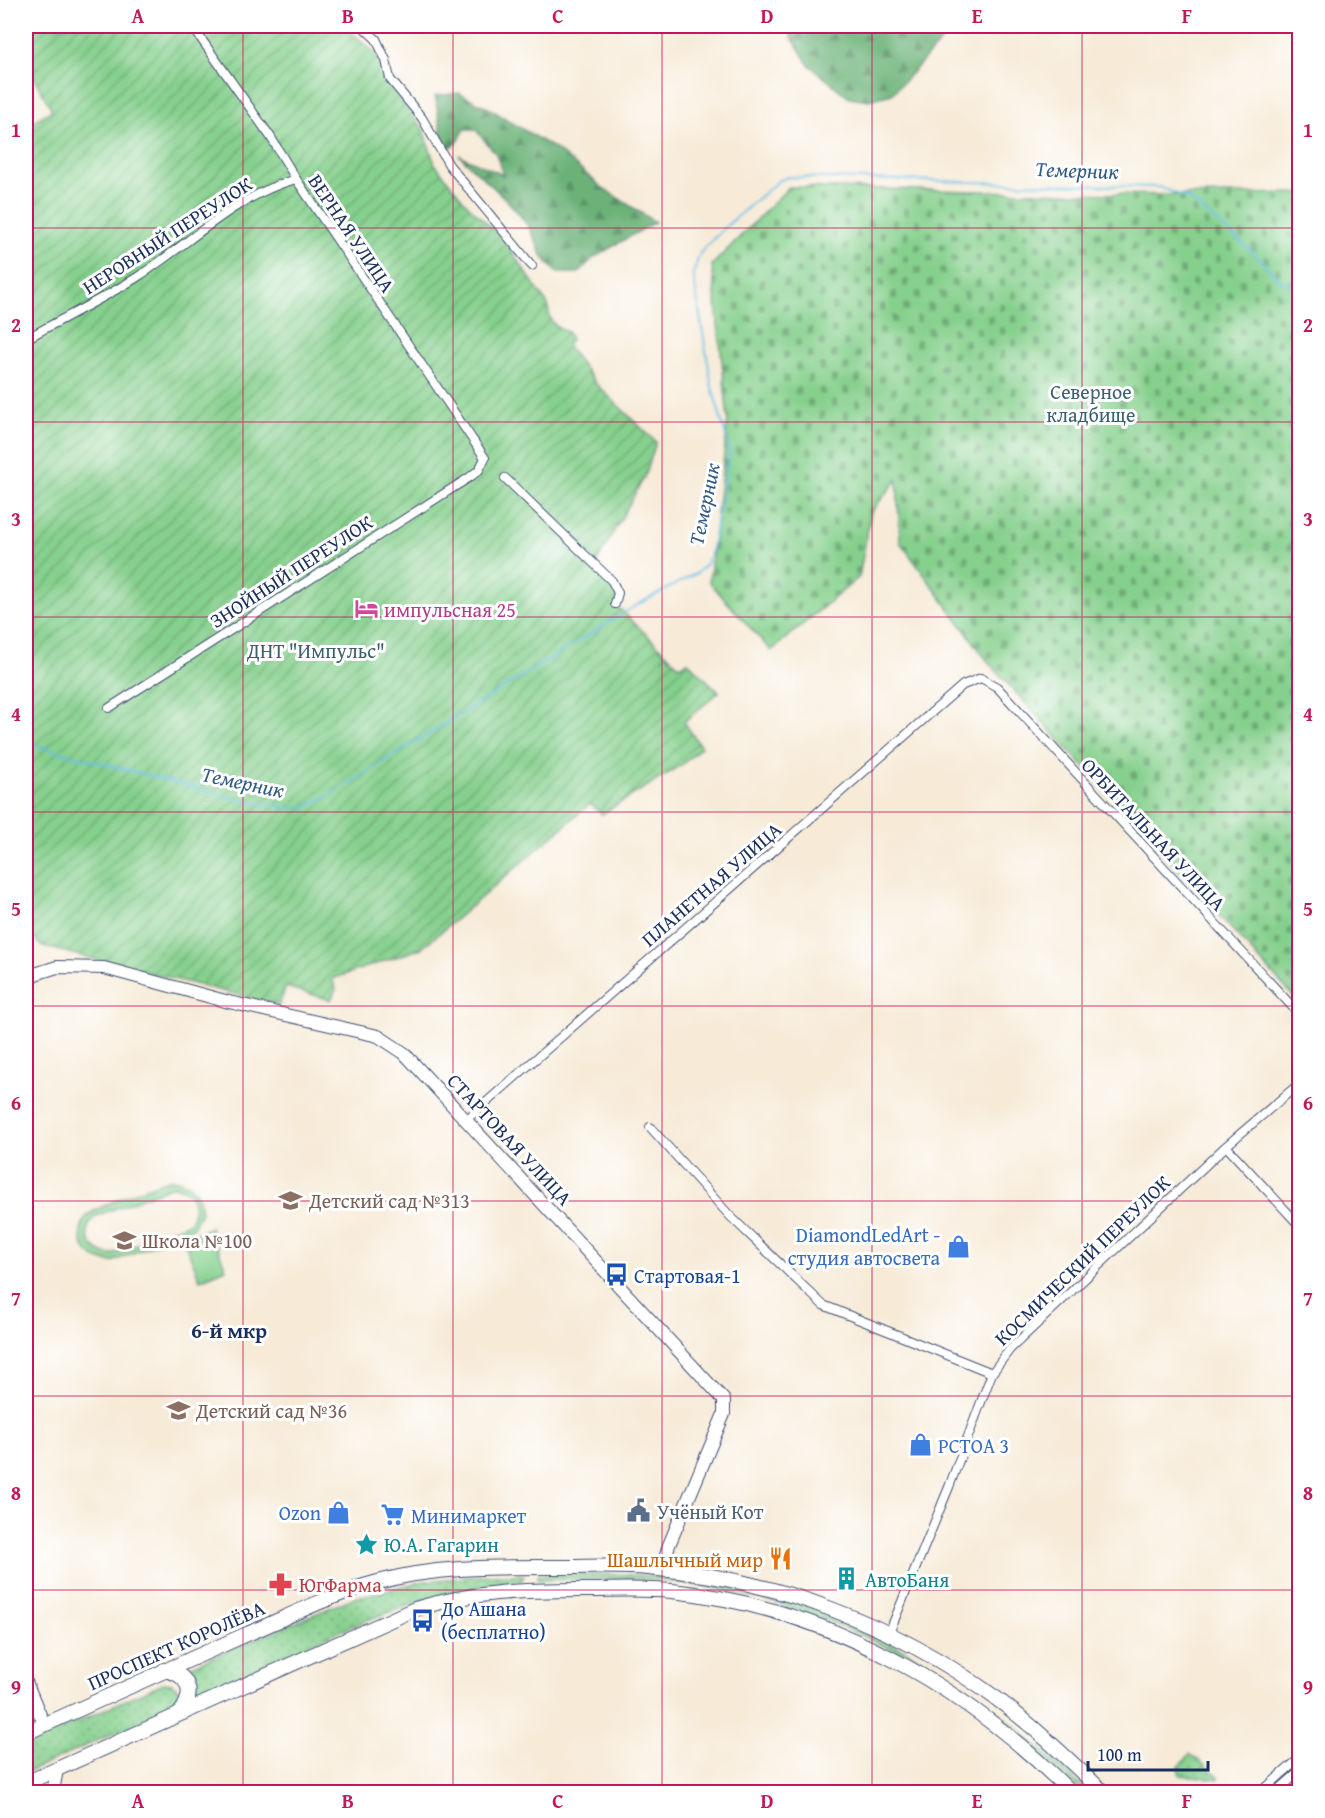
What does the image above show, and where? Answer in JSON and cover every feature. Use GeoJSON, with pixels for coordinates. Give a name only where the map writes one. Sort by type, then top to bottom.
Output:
{"type":"FeatureCollection","features":[{"type":"Feature","properties":{"kind":"main road","name":"ПРОСПЕКТ КОРОЛЁВА"},"geometry":{"type":"LineString","coordinates":[[26,1733],[325,1600],[379,1582],[445,1570],[534,1567],[662,1569],[740,1581],[789,1594],[844,1613],[889,1633],[950,1666],[994,1696],[1044,1737],[1103,1792]]}},
{"type":"Feature","properties":{"kind":"main road"},"geometry":{"type":"LineString","coordinates":[[532,1590],[527,1580],[534,1567]]}},
{"type":"Feature","properties":{"kind":"main road"},"geometry":{"type":"LineString","coordinates":[[26,1786],[57,1768],[415,1609],[472,1595],[532,1590],[672,1591],[730,1601],[783,1614],[836,1633],[887,1656],[936,1683],[980,1713],[1029,1752],[1070,1792]]}},
{"type":"Feature","properties":{"kind":"main road"},"geometry":{"type":"LineString","coordinates":[[164,1670],[183,1677],[189,1685],[190,1696],[180,1713]]}},
{"type":"Feature","properties":{"kind":"main road"},"geometry":{"type":"LineString","coordinates":[[980,1713],[994,1696]]}},
{"type":"Feature","properties":{"kind":"street","name":"ВЕРНАЯ УЛИЦА"},"geometry":{"type":"LineString","coordinates":[[192,26],[270,136],[296,179],[485,458]]}},
{"type":"Feature","properties":{"kind":"street"},"geometry":{"type":"LineString","coordinates":[[362,26],[376,39],[386,60],[390,79],[422,118],[448,165],[532,266]]}},
{"type":"Feature","properties":{"kind":"street","name":"НЕРОВНЫЙ ПЕРЕУЛОК"},"geometry":{"type":"LineString","coordinates":[[26,339],[139,276],[227,212],[268,190],[296,179]]}},
{"type":"Feature","properties":{"kind":"street","name":"ЗНОЙНЫЙ ПЕРЕУЛОК"},"geometry":{"type":"LineString","coordinates":[[109,708],[470,477],[479,470],[485,458]]}},
{"type":"Feature","properties":{"kind":"street"},"geometry":{"type":"LineString","coordinates":[[506,478],[612,581],[618,593],[615,604]]}},
{"type":"Feature","properties":{"kind":"street","name":"ОРБИТАЛЬНАЯ УЛИЦА"},"geometry":{"type":"LineString","coordinates":[[981,678],[997,687],[1299,1016]]}},
{"type":"Feature","properties":{"kind":"street","name":"ПЛАНЕТНАЯ УЛИЦА"},"geometry":{"type":"LineString","coordinates":[[466,1120],[963,685],[981,678]]}},
{"type":"Feature","properties":{"kind":"street","name":"СТАРТОВАЯ УЛИЦА"},"geometry":{"type":"LineString","coordinates":[[30,977],[57,967],[105,968],[229,1002],[378,1036],[404,1053],[724,1400],[724,1414],[669,1545],[662,1569]]}},
{"type":"Feature","properties":{"kind":"street","name":"КОСМИЧЕСКИЙ ПЕРЕУЛОК"},"geometry":{"type":"LineString","coordinates":[[889,1633],[949,1487],[992,1374],[1010,1349],[1226,1146],[1299,1083]]}},
{"type":"Feature","properties":{"kind":"street"},"geometry":{"type":"LineString","coordinates":[[650,1127],[729,1216],[823,1305],[992,1374]]}},
{"type":"Feature","properties":{"kind":"street"},"geometry":{"type":"LineString","coordinates":[[1226,1146],[1299,1226]]}},
{"type":"Feature","properties":{"kind":"street"},"geometry":{"type":"LineString","coordinates":[[26,1682],[44,1724]]}},
{"type":"Feature","properties":{"kind":"street"},"geometry":{"type":"LineString","coordinates":[[1261,1792],[1299,1758]]}},
{"type":"Feature","properties":{"kind":"street"},"geometry":{"type":"LineString","coordinates":[[53,1792],[57,1768]]}},
{"type":"Feature","properties":{"kind":"street"},"geometry":{"type":"LineString","coordinates":[[1276,1792],[1299,1771]]}},
{"type":"Feature","properties":{"kind":"street"},"geometry":{"type":"LineString","coordinates":[[26,1786],[34,1792]]}},
{"type":"Feature","properties":{"kind":"green space","name":"ДНТ \"Импульс\""},"geometry":{"type":"Polygon","coordinates":[[[26,26],[344,26],[378,56],[387,82],[423,129],[435,164],[464,201],[505,241],[548,305],[553,323],[568,332],[571,340],[567,345],[596,384],[656,442],[646,474],[594,567],[618,594],[617,606],[679,666],[688,662],[719,692],[684,722],[701,747],[682,765],[602,814],[590,804],[422,948],[332,979],[336,989],[331,1000],[286,987],[279,1005],[41,946],[26,929],[26,126],[52,110],[26,64],[26,26]]]}},
{"type":"Feature","properties":{"kind":"green space"},"geometry":{"type":"Polygon","coordinates":[[[785,26],[952,26],[948,34],[892,94],[869,100],[848,97],[808,64],[785,26]]]}},
{"type":"Feature","properties":{"kind":"green space"},"geometry":{"type":"Polygon","coordinates":[[[459,93],[490,109],[560,152],[604,189],[655,222],[593,258],[579,273],[558,273],[541,254],[530,229],[518,213],[459,155],[503,175],[496,154],[475,129],[465,129],[457,143],[450,148],[442,137],[435,96],[459,93]]]}},
{"type":"Feature","properties":{"kind":"green space","name":"Северное кладбище"},"geometry":{"type":"Polygon","coordinates":[[[789,187],[1165,195],[1299,193],[1299,1003],[989,663],[900,542],[897,480],[871,512],[859,577],[771,651],[709,582],[728,420],[712,265],[789,187]]]}},
{"type":"Feature","properties":{"kind":"green space"},"geometry":{"type":"Polygon","coordinates":[[[173,1179],[189,1184],[199,1197],[201,1213],[193,1228],[112,1262],[99,1260],[89,1254],[82,1243],[81,1235],[87,1216],[114,1201],[173,1179]],[[173,1186],[96,1216],[88,1228],[89,1240],[97,1250],[111,1255],[189,1223],[194,1211],[193,1199],[190,1194],[173,1186]]]}},
{"type":"Feature","properties":{"kind":"green space"},"geometry":{"type":"Polygon","coordinates":[[[210,1228],[226,1269],[200,1280],[183,1238],[210,1228]]]}},
{"type":"Feature","properties":{"kind":"green space"},"geometry":{"type":"Polygon","coordinates":[[[630,1574],[689,1579],[734,1586],[778,1598],[822,1612],[864,1630],[905,1651],[982,1699],[979,1703],[941,1678],[862,1636],[821,1618],[779,1604],[691,1584],[633,1578],[537,1580],[538,1575],[630,1574]]]}},
{"type":"Feature","properties":{"kind":"green space"},"geometry":{"type":"Polygon","coordinates":[[[490,1575],[524,1575],[522,1581],[479,1587],[395,1610],[314,1642],[194,1697],[182,1670],[353,1598],[424,1581],[490,1575]]]}},
{"type":"Feature","properties":{"kind":"green space"},"geometry":{"type":"Polygon","coordinates":[[[163,1683],[172,1684],[179,1690],[179,1699],[174,1706],[26,1773],[26,1745],[163,1683]]]}},
{"type":"Feature","properties":{"kind":"green space"},"geometry":{"type":"Polygon","coordinates":[[[995,1709],[1089,1792],[1082,1792],[992,1713],[995,1709]]]}},
{"type":"Feature","properties":{"kind":"green space"},"geometry":{"type":"Polygon","coordinates":[[[1190,1754],[1219,1776],[1219,1779],[1180,1775],[1178,1768],[1190,1754]]]}},
{"type":"Feature","properties":{"kind":"waterway","name":"Темерник"},"geometry":{"type":"LineString","coordinates":[[26,743],[241,800],[286,808],[304,807],[328,796],[637,605],[697,573],[705,565],[711,553],[730,451],[712,387],[693,274],[700,253],[724,228],[778,181],[788,177],[1159,187],[1188,198],[1255,254],[1280,281],[1300,285]]}},
{"type":"Feature","properties":{"kind":"place","name":"импульсная 25"},"geometry":{"type":"Point","coordinates":[366,609]}},
{"type":"Feature","properties":{"kind":"place","name":"Детский сад №313"},"geometry":{"type":"Point","coordinates":[291,1200]}},
{"type":"Feature","properties":{"kind":"place","name":"Школа №100"},"geometry":{"type":"Point","coordinates":[124,1240]}},
{"type":"Feature","properties":{"kind":"place","name":"DiamondLedArt - студия автосвета"},"geometry":{"type":"Point","coordinates":[958,1246]}},
{"type":"Feature","properties":{"kind":"place","name":"Стартовая-1"},"geometry":{"type":"Point","coordinates":[616,1275]}},
{"type":"Feature","properties":{"kind":"place","name":"Детский сад №36"},"geometry":{"type":"Point","coordinates":[178,1410]}},
{"type":"Feature","properties":{"kind":"place","name":"РСТОА 3"},"geometry":{"type":"Point","coordinates":[920,1445]}},
{"type":"Feature","properties":{"kind":"place","name":"Учёный Кот"},"geometry":{"type":"Point","coordinates":[639,1511]}},
{"type":"Feature","properties":{"kind":"place","name":"Ozon"},"geometry":{"type":"Point","coordinates":[339,1512]}},
{"type":"Feature","properties":{"kind":"place","name":"Минимаркет"},"geometry":{"type":"Point","coordinates":[393,1515]}},
{"type":"Feature","properties":{"kind":"place","name":"Ю.А. Гагарин"},"geometry":{"type":"Point","coordinates":[366,1544]}},
{"type":"Feature","properties":{"kind":"place","name":"Шашлычный мир"},"geometry":{"type":"Point","coordinates":[781,1559]}},
{"type":"Feature","properties":{"kind":"place","name":"АвтоБаня"},"geometry":{"type":"Point","coordinates":[847,1579]}},
{"type":"Feature","properties":{"kind":"place","name":"ЮгФарма"},"geometry":{"type":"Point","coordinates":[281,1584]}},
{"type":"Feature","properties":{"kind":"place","name":"До Ашана (бесплатно)"},"geometry":{"type":"Point","coordinates":[423,1620]}},
{"type":"Feature","properties":{"kind":"district","name":"6-й мкр"},"geometry":{"type":"Point","coordinates":[229,1330]}}]}
